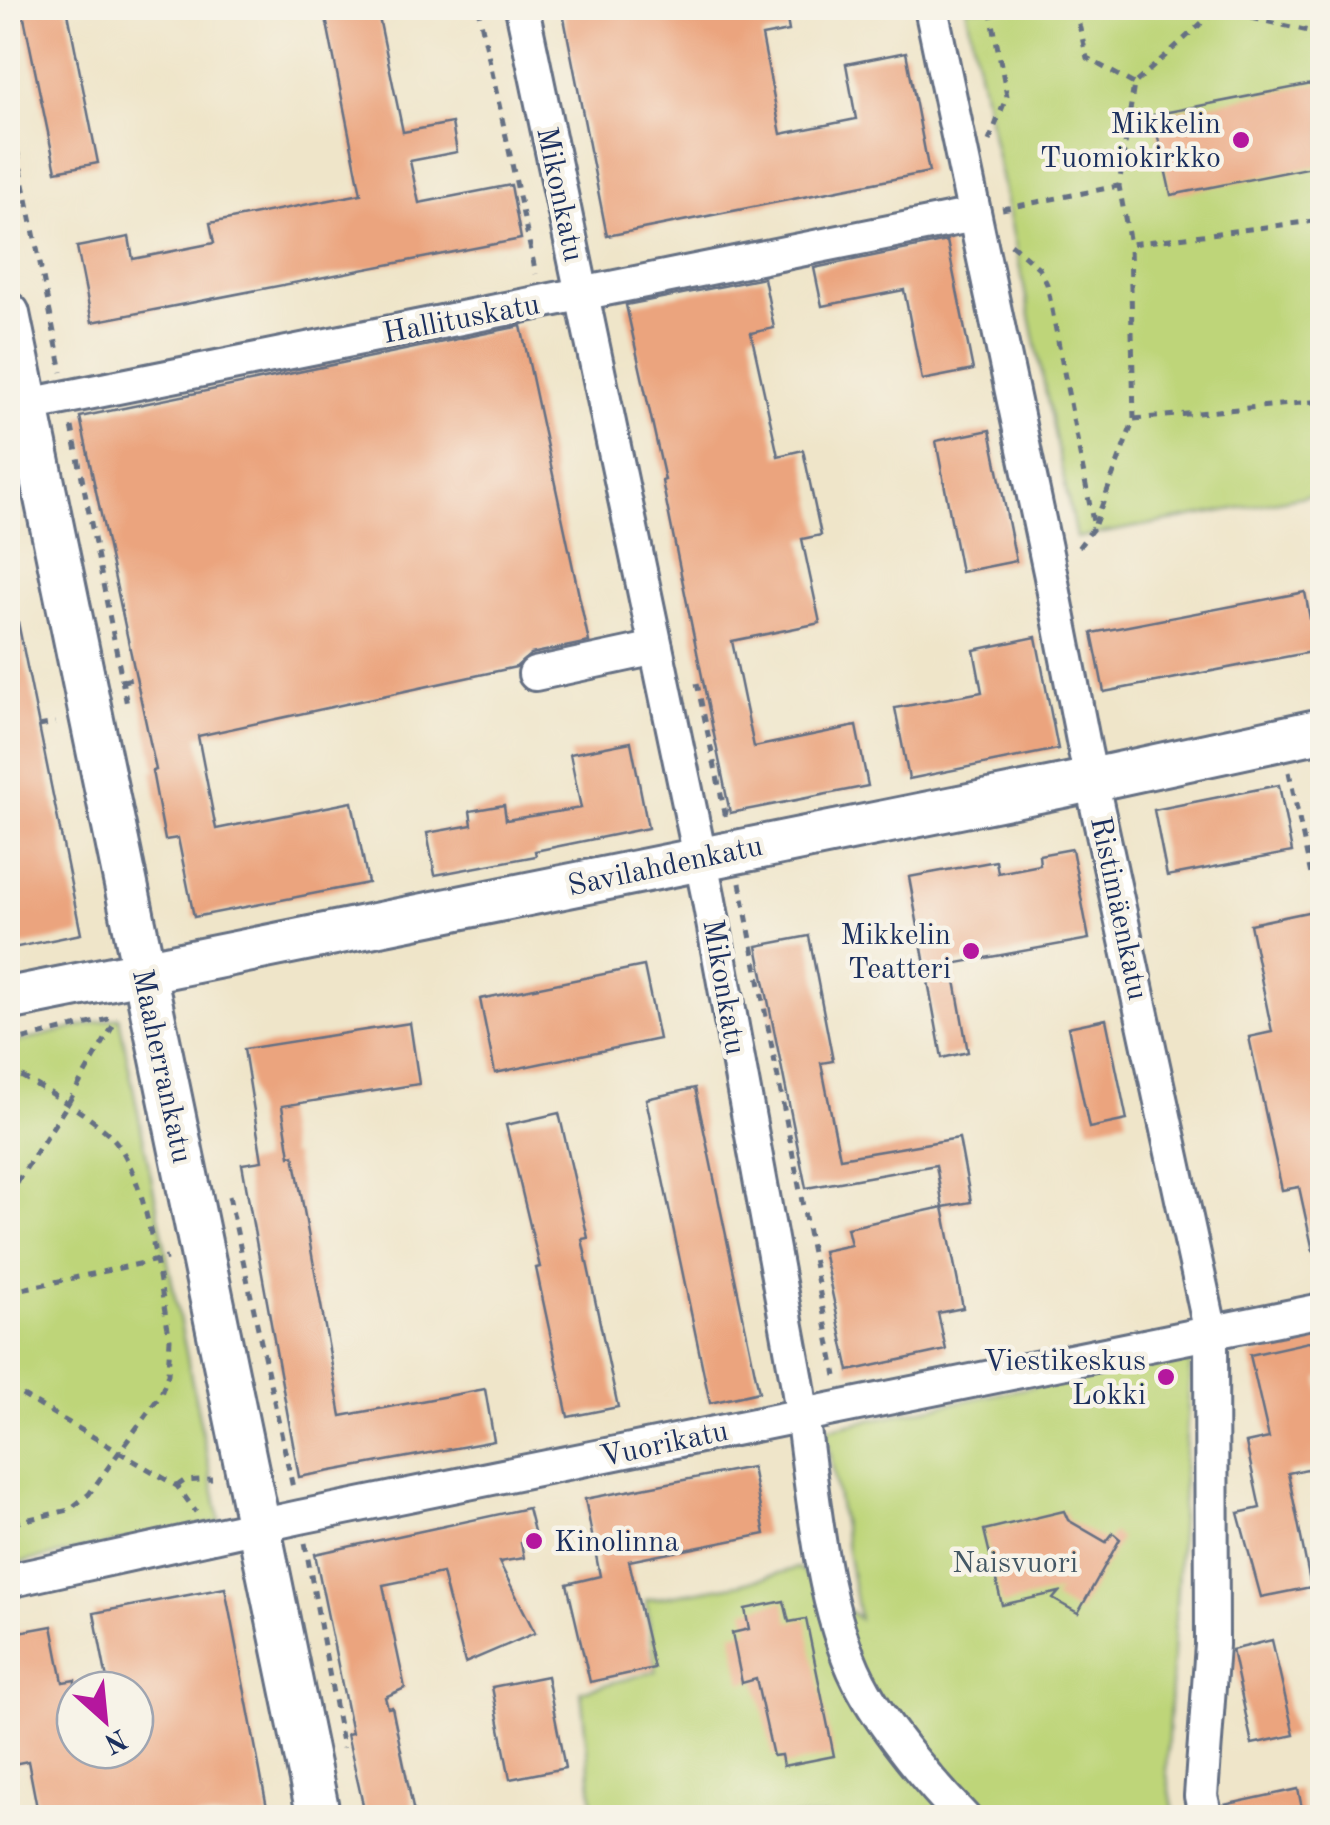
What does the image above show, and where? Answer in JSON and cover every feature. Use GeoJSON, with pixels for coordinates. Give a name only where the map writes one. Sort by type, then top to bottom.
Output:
{"type":"FeatureCollection","features":[{"type":"Feature","properties":{"kind":"main road","name":"Maaherrankatu"},"geometry":{"type":"LineString","coordinates":[[8,314],[33,404],[144,970],[319,1818]]}},
{"type":"Feature","properties":{"kind":"main road","name":"Savilahdenkatu"},"geometry":{"type":"LineString","coordinates":[[8,999],[1092,780],[1321,739]]}},
{"type":"Feature","properties":{"kind":"street","name":"Mikonkatu"},"geometry":{"type":"LineString","coordinates":[[522,8],[700,858],[803,1415],[804,1442],[834,1618],[864,1692],[964,1818]]}},
{"type":"Feature","properties":{"kind":"street","name":"Ristimäenkatu"},"geometry":{"type":"LineString","coordinates":[[930,8],[994,210],[1092,780],[1211,1334],[1212,1646],[1201,1796],[1206,1818]]}},
{"type":"Feature","properties":{"kind":"street","name":"Hallituskatu"},"geometry":{"type":"LineString","coordinates":[[33,404],[994,210]]}},
{"type":"Feature","properties":{"kind":"street"},"geometry":{"type":"LineString","coordinates":[[536,674],[656,648]]}},
{"type":"Feature","properties":{"kind":"street","name":"Vuorikatu"},"geometry":{"type":"LineString","coordinates":[[8,1582],[300,1517],[1322,1310]]}},
{"type":"Feature","properties":{"kind":"path"},"geometry":{"type":"LineString","coordinates":[[478,8],[542,302]]}},
{"type":"Feature","properties":{"kind":"path"},"geometry":{"type":"LineString","coordinates":[[989,150],[1007,96],[990,8]]}},
{"type":"Feature","properties":{"kind":"path"},"geometry":{"type":"LineString","coordinates":[[1075,8],[1087,58],[1134,84]]}},
{"type":"Feature","properties":{"kind":"path"},"geometry":{"type":"LineString","coordinates":[[1070,559],[1094,527],[1134,420],[1130,244],[1119,186],[1134,84],[1216,9],[1322,34]]}},
{"type":"Feature","properties":{"kind":"path"},"geometry":{"type":"LineString","coordinates":[[8,105],[33,404],[128,710]]}},
{"type":"Feature","properties":{"kind":"path"},"geometry":{"type":"LineString","coordinates":[[994,210],[1119,186]]}},
{"type":"Feature","properties":{"kind":"path"},"geometry":{"type":"LineString","coordinates":[[1130,244],[1322,220]]}},
{"type":"Feature","properties":{"kind":"path"},"geometry":{"type":"LineString","coordinates":[[1005,230],[1011,244],[1039,268],[1047,284],[1094,527]]}},
{"type":"Feature","properties":{"kind":"path"},"geometry":{"type":"LineString","coordinates":[[1134,420],[1322,401]]}},
{"type":"Feature","properties":{"kind":"path"},"geometry":{"type":"LineString","coordinates":[[122,681],[136,678]]}},
{"type":"Feature","properties":{"kind":"path"},"geometry":{"type":"LineString","coordinates":[[39,726],[55,722]]}},
{"type":"Feature","properties":{"kind":"path"},"geometry":{"type":"LineString","coordinates":[[1285,765],[1312,876],[1322,874]]}},
{"type":"Feature","properties":{"kind":"path"},"geometry":{"type":"LineString","coordinates":[[8,1043],[119,1017],[68,1105],[8,1196]]}},
{"type":"Feature","properties":{"kind":"path"},"geometry":{"type":"LineString","coordinates":[[8,1068],[100,1127],[124,1151],[138,1184],[170,1340],[168,1374],[161,1394],[90,1494],[60,1513],[8,1524]]}},
{"type":"Feature","properties":{"kind":"path"},"geometry":{"type":"LineString","coordinates":[[225,1180],[300,1517],[345,1760]]}},
{"type":"Feature","properties":{"kind":"path"},"geometry":{"type":"LineString","coordinates":[[8,1292],[168,1258]]}},
{"type":"Feature","properties":{"kind":"path"},"geometry":{"type":"LineString","coordinates":[[8,1387],[177,1486],[198,1515]]}},
{"type":"Feature","properties":{"kind":"path"},"geometry":{"type":"LineString","coordinates":[[177,1486],[184,1481],[212,1478]]}},
{"type":"Feature","properties":{"kind":"green space"},"geometry":{"type":"Polygon","coordinates":[[[966,8],[1322,8],[1322,493],[1076,538],[966,8]]]}},
{"type":"Feature","properties":{"kind":"green space"},"geometry":{"type":"Polygon","coordinates":[[[119,1017],[220,1522],[8,1565],[8,1044],[119,1017]]]}},
{"type":"Feature","properties":{"kind":"green space","name":"Naisvuori"},"geometry":{"type":"Polygon","coordinates":[[[1191,1354],[1166,1770],[1175,1817],[594,1817],[581,1691],[656,1671],[646,1600],[740,1584],[798,1568],[859,1619],[826,1429],[1191,1354]]]}},
{"type":"Feature","properties":{"kind":"building"},"geometry":{"type":"Polygon","coordinates":[[[22,8],[67,8],[98,163],[56,171],[22,8]]]}},
{"type":"Feature","properties":{"kind":"building"},"geometry":{"type":"Polygon","coordinates":[[[324,8],[377,8],[403,132],[452,123],[457,152],[410,161],[419,203],[511,185],[521,239],[92,322],[77,247],[129,237],[133,259],[214,243],[210,223],[361,194],[324,8]]]}},
{"type":"Feature","properties":{"kind":"building"},"geometry":{"type":"Polygon","coordinates":[[[562,8],[785,8],[789,31],[762,36],[781,134],[856,119],[846,64],[906,52],[929,172],[607,236],[562,8]]]}},
{"type":"Feature","properties":{"kind":"building","name":"Mikkelin Tuomiokirkko"},"geometry":{"type":"Polygon","coordinates":[[[1322,82],[1322,165],[1171,195],[1153,115],[1322,82]]]}},
{"type":"Feature","properties":{"kind":"building"},"geometry":{"type":"Polygon","coordinates":[[[947,241],[973,370],[922,380],[904,290],[822,306],[814,268],[947,241]]]}},
{"type":"Feature","properties":{"kind":"building"},"geometry":{"type":"Polygon","coordinates":[[[764,278],[774,328],[751,333],[778,456],[803,450],[821,535],[802,539],[820,623],[732,641],[754,747],[856,726],[868,786],[730,813],[662,481],[665,480],[626,305],[764,278]]]}},
{"type":"Feature","properties":{"kind":"building"},"geometry":{"type":"Polygon","coordinates":[[[521,326],[589,642],[531,654],[516,667],[198,736],[216,829],[352,802],[368,883],[194,917],[178,838],[165,840],[152,771],[156,770],[80,417],[521,326]]]}},
{"type":"Feature","properties":{"kind":"building"},"geometry":{"type":"Polygon","coordinates":[[[990,430],[1016,561],[961,572],[936,441],[990,430]]]}},
{"type":"Feature","properties":{"kind":"building"},"geometry":{"type":"Polygon","coordinates":[[[1305,592],[1316,651],[1104,692],[1092,633],[1305,592]]]}},
{"type":"Feature","properties":{"kind":"building"},"geometry":{"type":"Polygon","coordinates":[[[18,622],[81,934],[8,949],[8,623],[18,622]]]}},
{"type":"Feature","properties":{"kind":"building"},"geometry":{"type":"Polygon","coordinates":[[[1036,637],[1058,749],[909,779],[895,708],[982,692],[974,650],[1036,637]]]}},
{"type":"Feature","properties":{"kind":"building"},"geometry":{"type":"Polygon","coordinates":[[[631,742],[648,828],[535,851],[536,856],[435,875],[427,833],[472,825],[470,811],[504,805],[506,820],[581,808],[570,754],[631,742]]]}},
{"type":"Feature","properties":{"kind":"building"},"geometry":{"type":"Polygon","coordinates":[[[1279,785],[1292,852],[1167,876],[1154,810],[1279,785]]]}},
{"type":"Feature","properties":{"kind":"building","name":"Mikkelin Teatteri"},"geometry":{"type":"Polygon","coordinates":[[[1072,849],[1089,939],[952,964],[968,1052],[942,1058],[909,877],[996,861],[998,873],[1040,865],[1039,855],[1072,849]]]}},
{"type":"Feature","properties":{"kind":"building"},"geometry":{"type":"Polygon","coordinates":[[[1322,909],[1322,1250],[1313,1251],[1299,1187],[1282,1190],[1249,1037],[1272,1032],[1250,924],[1322,909]]]}},
{"type":"Feature","properties":{"kind":"building"},"geometry":{"type":"Polygon","coordinates":[[[809,936],[833,1061],[821,1063],[840,1158],[959,1138],[971,1202],[943,1207],[936,1165],[806,1188],[757,946],[809,936]]]}},
{"type":"Feature","properties":{"kind":"building"},"geometry":{"type":"Polygon","coordinates":[[[644,966],[659,1039],[495,1073],[480,999],[644,966]]]}},
{"type":"Feature","properties":{"kind":"building"},"geometry":{"type":"Polygon","coordinates":[[[1106,1019],[1127,1120],[1089,1128],[1068,1027],[1106,1019]]]}},
{"type":"Feature","properties":{"kind":"building"},"geometry":{"type":"Polygon","coordinates":[[[410,1023],[419,1084],[282,1106],[341,1416],[485,1389],[494,1441],[299,1477],[242,1164],[262,1161],[244,1049],[410,1023]]]}},
{"type":"Feature","properties":{"kind":"building"},"geometry":{"type":"Polygon","coordinates":[[[695,1088],[759,1392],[710,1403],[646,1099],[695,1088]]]}},
{"type":"Feature","properties":{"kind":"building"},"geometry":{"type":"Polygon","coordinates":[[[559,1113],[588,1238],[582,1239],[618,1407],[568,1417],[536,1268],[540,1267],[506,1125],[559,1113]]]}},
{"type":"Feature","properties":{"kind":"building"},"geometry":{"type":"Polygon","coordinates":[[[943,1207],[963,1308],[938,1313],[946,1350],[849,1371],[823,1251],[851,1245],[847,1228],[943,1207]]]}},
{"type":"Feature","properties":{"kind":"building"},"geometry":{"type":"Polygon","coordinates":[[[1322,1339],[1322,1377],[1318,1378],[1322,1398],[1322,1466],[1288,1473],[1311,1587],[1261,1597],[1238,1513],[1260,1508],[1246,1443],[1269,1438],[1250,1355],[1322,1339]]]}},
{"type":"Feature","properties":{"kind":"building"},"geometry":{"type":"Polygon","coordinates":[[[752,1467],[765,1534],[629,1561],[654,1668],[590,1682],[567,1584],[600,1576],[585,1499],[752,1467]]]}},
{"type":"Feature","properties":{"kind":"building"},"geometry":{"type":"Polygon","coordinates":[[[528,1508],[536,1539],[521,1543],[524,1558],[499,1562],[535,1633],[465,1663],[442,1573],[383,1585],[405,1688],[385,1697],[388,1708],[392,1707],[415,1818],[366,1818],[315,1554],[528,1508]]]}},
{"type":"Feature","properties":{"kind":"building"},"geometry":{"type":"Polygon","coordinates":[[[1064,1511],[1068,1520],[1106,1542],[1113,1533],[1120,1539],[1078,1613],[1053,1599],[1059,1592],[1002,1605],[984,1530],[1064,1511]]]}},
{"type":"Feature","properties":{"kind":"building"},"geometry":{"type":"Polygon","coordinates":[[[225,1588],[269,1818],[39,1818],[28,1761],[8,1765],[8,1634],[52,1626],[61,1670],[55,1670],[55,1770],[155,1770],[155,1670],[105,1670],[94,1613],[225,1588]]]}},
{"type":"Feature","properties":{"kind":"building"},"geometry":{"type":"Polygon","coordinates":[[[784,1601],[789,1622],[806,1619],[834,1756],[783,1766],[781,1755],[773,1756],[756,1679],[742,1683],[732,1633],[749,1629],[745,1609],[784,1601]]]}},
{"type":"Feature","properties":{"kind":"building"},"geometry":{"type":"Polygon","coordinates":[[[1272,1640],[1294,1735],[1252,1744],[1232,1650],[1272,1640]]]}},
{"type":"Feature","properties":{"kind":"building"},"geometry":{"type":"Polygon","coordinates":[[[547,1676],[565,1768],[510,1779],[492,1687],[547,1676]]]}},
{"type":"Feature","properties":{"kind":"building"},"geometry":{"type":"Polygon","coordinates":[[[1298,1789],[1304,1818],[1225,1818],[1224,1805],[1298,1789]]]}},
{"type":"Feature","properties":{"kind":"place","name":"Mikkelin Tuomiokirkko"},"geometry":{"type":"Point","coordinates":[1241,140]}},
{"type":"Feature","properties":{"kind":"place","name":"Mikkelin Teatteri"},"geometry":{"type":"Point","coordinates":[971,951]}},
{"type":"Feature","properties":{"kind":"place","name":"Viestikeskus Lokki"},"geometry":{"type":"Point","coordinates":[1166,1377]}},
{"type":"Feature","properties":{"kind":"place","name":"Kinolinna"},"geometry":{"type":"Point","coordinates":[534,1541]}}]}
